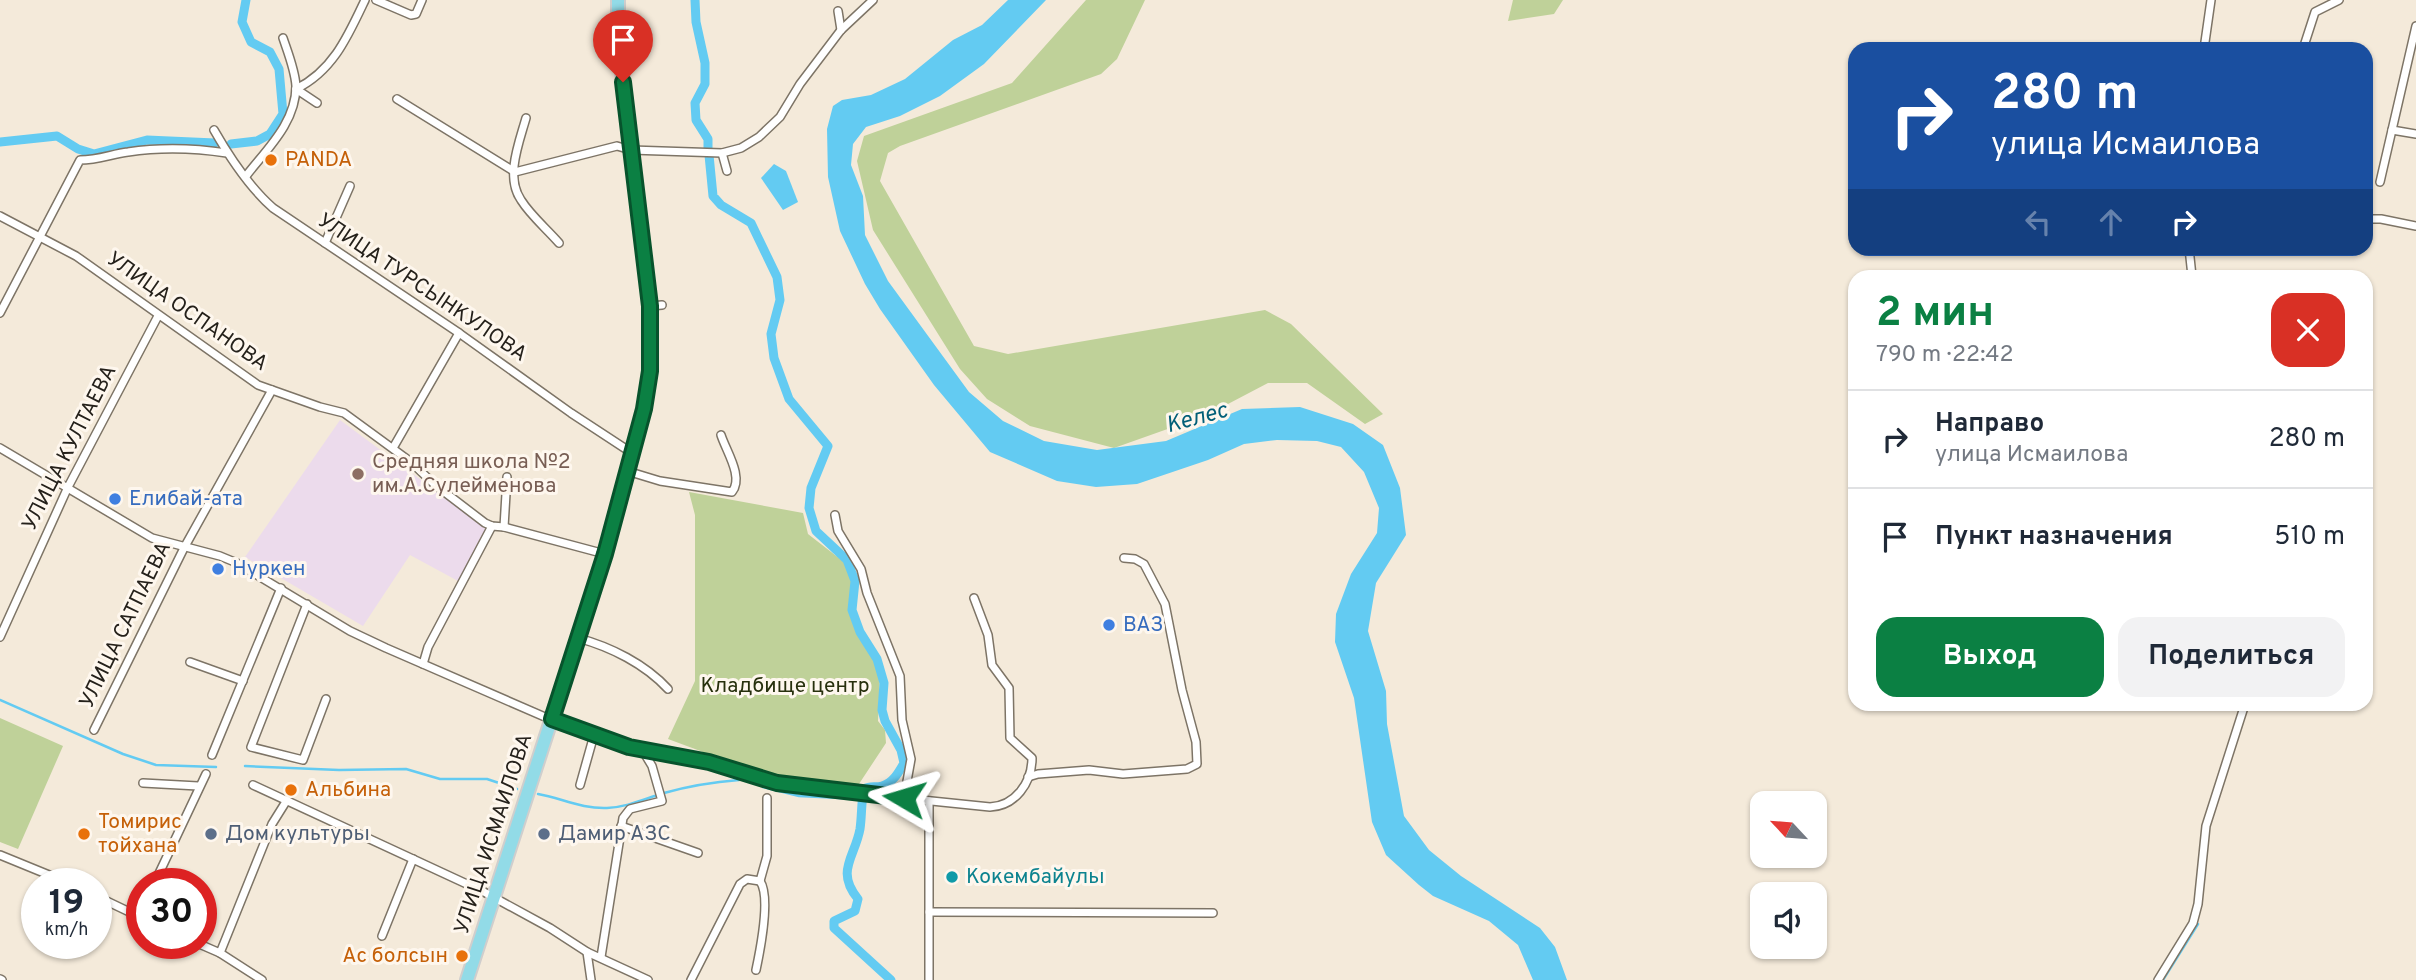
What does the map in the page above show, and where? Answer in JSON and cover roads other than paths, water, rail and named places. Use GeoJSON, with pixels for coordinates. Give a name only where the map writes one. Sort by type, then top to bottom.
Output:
{"type":"FeatureCollection","features":[{"type":"Feature","properties":{"kind":"main road","name":"УЛИЦА ИСМАИЛОВА"},"geometry":{"type":"LineString","coordinates":[[467,980],[605,554],[644,409],[650,371],[656,306],[631,150],[618,37],[618,0]]}},
{"type":"Feature","properties":{"kind":"street"},"geometry":{"type":"LineString","coordinates":[[296,89],[310,82],[337,56],[365,0]]}},
{"type":"Feature","properties":{"kind":"street"},"geometry":{"type":"LineString","coordinates":[[376,0],[406,14],[416,13],[422,0]]}},
{"type":"Feature","properties":{"kind":"street"},"geometry":{"type":"LineString","coordinates":[[397,99],[515,172],[617,146],[631,150],[722,153],[741,148],[775,124],[800,84],[841,30],[873,0]]}},
{"type":"Feature","properties":{"kind":"street"},"geometry":{"type":"LineString","coordinates":[[2205,42],[2211,0]]}},
{"type":"Feature","properties":{"kind":"street"},"geometry":{"type":"LineString","coordinates":[[2305,42],[2315,12],[2339,0]]}},
{"type":"Feature","properties":{"kind":"street"},"geometry":{"type":"LineString","coordinates":[[838,11],[841,30]]}},
{"type":"Feature","properties":{"kind":"street"},"geometry":{"type":"LineString","coordinates":[[2380,182],[2416,26]]}},
{"type":"Feature","properties":{"kind":"street"},"geometry":{"type":"LineString","coordinates":[[246,176],[284,128],[296,89],[283,38]]}},
{"type":"Feature","properties":{"kind":"street"},"geometry":{"type":"LineString","coordinates":[[296,89],[317,103]]}},
{"type":"Feature","properties":{"kind":"street"},"geometry":{"type":"LineString","coordinates":[[526,118],[515,161],[515,182],[520,198],[559,243]]}},
{"type":"Feature","properties":{"kind":"street","name":"УЛИЦА ТУРСЫНКУЛОВА"},"geometry":{"type":"LineString","coordinates":[[214,130],[227,153],[261,198],[273,208],[632,453]]}},
{"type":"Feature","properties":{"kind":"street"},"geometry":{"type":"LineString","coordinates":[[2392,130],[2416,134]]}},
{"type":"Feature","properties":{"kind":"street"},"geometry":{"type":"LineString","coordinates":[[0,313],[80,160],[102,159],[127,152],[168,149],[227,153]]}},
{"type":"Feature","properties":{"kind":"street"},"geometry":{"type":"LineString","coordinates":[[722,153],[727,171]]}},
{"type":"Feature","properties":{"kind":"street"},"geometry":{"type":"LineString","coordinates":[[325,243],[350,186]]}},
{"type":"Feature","properties":{"kind":"street","name":"УЛИЦА ОСПАНОВА"},"geometry":{"type":"LineString","coordinates":[[0,216],[76,256],[241,374],[272,390],[344,413],[411,461],[434,484],[492,526]]}},
{"type":"Feature","properties":{"kind":"street"},"geometry":{"type":"LineString","coordinates":[[2373,219],[2416,226]]}},
{"type":"Feature","properties":{"kind":"street","name":"УЛИЦА КУЛТАЕВА"},"geometry":{"type":"LineString","coordinates":[[0,637],[68,487],[158,316]]}},
{"type":"Feature","properties":{"kind":"street"},"geometry":{"type":"LineString","coordinates":[[393,448],[459,333]]}},
{"type":"Feature","properties":{"kind":"street","name":"УЛИЦА САТПАЕВА"},"geometry":{"type":"LineString","coordinates":[[94,730],[184,548],[272,390]]}},
{"type":"Feature","properties":{"kind":"street"},"geometry":{"type":"LineString","coordinates":[[627,471],[690,490],[732,492],[735,489],[736,476],[721,435]]}},
{"type":"Feature","properties":{"kind":"street"},"geometry":{"type":"LineString","coordinates":[[0,447],[152,538],[220,556],[281,588],[350,631],[423,664],[594,735],[643,751],[709,762],[787,786],[998,806],[1013,800],[1028,778],[1032,758],[1010,738],[1009,688],[992,665],[988,635],[974,598]]}},
{"type":"Feature","properties":{"kind":"street"},"geometry":{"type":"LineString","coordinates":[[504,527],[507,477]]}},
{"type":"Feature","properties":{"kind":"street"},"geometry":{"type":"LineString","coordinates":[[835,515],[838,531],[861,569],[867,593],[900,676],[901,713],[911,759],[904,798]]}},
{"type":"Feature","properties":{"kind":"street"},"geometry":{"type":"LineString","coordinates":[[423,664],[428,647],[492,526],[605,554]]}},
{"type":"Feature","properties":{"kind":"street"},"geometry":{"type":"LineString","coordinates":[[1028,778],[1038,774],[1090,770],[1123,774],[1187,769],[1197,764],[1196,742],[1182,690],[1165,604],[1144,564],[1124,558]]}},
{"type":"Feature","properties":{"kind":"street"},"geometry":{"type":"LineString","coordinates":[[212,755],[281,588]]}},
{"type":"Feature","properties":{"kind":"street"},"geometry":{"type":"LineString","coordinates":[[307,604],[251,747],[303,760],[326,699]]}},
{"type":"Feature","properties":{"kind":"street"},"geometry":{"type":"LineString","coordinates":[[578,638],[608,648],[641,666],[668,689]]}},
{"type":"Feature","properties":{"kind":"street"},"geometry":{"type":"LineString","coordinates":[[190,662],[243,681]]}},
{"type":"Feature","properties":{"kind":"street"},"geometry":{"type":"LineString","coordinates":[[2158,980],[2193,923],[2198,904],[2207,826],[2243,711]]}},
{"type":"Feature","properties":{"kind":"street"},"geometry":{"type":"LineString","coordinates":[[580,785],[594,735]]}},
{"type":"Feature","properties":{"kind":"street"},"geometry":{"type":"LineString","coordinates":[[601,957],[623,818],[630,809],[662,802],[652,766],[643,751]]}},
{"type":"Feature","properties":{"kind":"street"},"geometry":{"type":"LineString","coordinates":[[162,868],[198,786],[206,774]]}},
{"type":"Feature","properties":{"kind":"street"},"geometry":{"type":"LineString","coordinates":[[143,783],[198,786]]}},
{"type":"Feature","properties":{"kind":"street"},"geometry":{"type":"LineString","coordinates":[[253,786],[493,898],[551,928],[587,952],[648,980]]}},
{"type":"Feature","properties":{"kind":"street"},"geometry":{"type":"LineString","coordinates":[[756,970],[761,947],[764,890],[760,881],[767,856],[767,797]]}},
{"type":"Feature","properties":{"kind":"street"},"geometry":{"type":"LineString","coordinates":[[220,953],[272,824],[287,800]]}},
{"type":"Feature","properties":{"kind":"street"},"geometry":{"type":"LineString","coordinates":[[929,801],[929,980]]}},
{"type":"Feature","properties":{"kind":"street"},"geometry":{"type":"LineString","coordinates":[[621,827],[698,853]]}},
{"type":"Feature","properties":{"kind":"street"},"geometry":{"type":"LineString","coordinates":[[0,855],[32,868]]}},
{"type":"Feature","properties":{"kind":"street"},"geometry":{"type":"LineString","coordinates":[[382,936],[413,859]]}},
{"type":"Feature","properties":{"kind":"street"},"geometry":{"type":"LineString","coordinates":[[691,980],[740,884],[747,879],[760,881]]}},
{"type":"Feature","properties":{"kind":"street"},"geometry":{"type":"LineString","coordinates":[[929,912],[1213,913]]}},
{"type":"Feature","properties":{"kind":"street"},"geometry":{"type":"LineString","coordinates":[[217,952],[262,980]]}},
{"type":"Feature","properties":{"kind":"street"},"geometry":{"type":"LineString","coordinates":[[587,952],[591,980]]}},
{"type":"Feature","properties":{"kind":"water","name":"Келес"},"geometry":{"type":"Polygon","coordinates":[[[1008,0],[1046,0],[984,64],[940,96],[900,116],[866,127],[853,144],[851,165],[863,196],[865,235],[888,281],[969,392],[1003,421],[1044,441],[1097,450],[1166,441],[1242,409],[1300,407],[1353,424],[1383,445],[1400,488],[1406,535],[1376,583],[1368,631],[1386,691],[1387,724],[1404,816],[1429,850],[1461,876],[1540,928],[1555,947],[1567,980],[1533,980],[1518,945],[1489,921],[1433,896],[1419,885],[1386,855],[1372,822],[1354,698],[1335,642],[1336,614],[1351,574],[1377,533],[1379,508],[1364,472],[1341,447],[1317,441],[1277,440],[1244,444],[1208,460],[1137,484],[1096,487],[1057,481],[990,452],[934,385],[865,284],[840,231],[828,177],[827,129],[833,106],[842,100],[871,95],[905,79],[953,40],[982,25],[1008,0]]]}},
{"type":"Feature","properties":{"kind":"water"},"geometry":{"type":"Polygon","coordinates":[[[774,164],[786,171],[798,202],[783,210],[761,178],[774,164]]]}},
{"type":"Feature","properties":{"kind":"waterway"},"geometry":{"type":"LineString","coordinates":[[231,144],[257,141],[270,134],[283,114],[279,69],[270,52],[251,42],[242,22],[246,0]]}},
{"type":"Feature","properties":{"kind":"waterway"},"geometry":{"type":"LineString","coordinates":[[695,0],[696,22],[705,63],[705,84],[695,103],[696,120],[708,139],[708,149]]}},
{"type":"Feature","properties":{"kind":"waterway"},"geometry":{"type":"LineString","coordinates":[[0,142],[57,136],[78,149],[94,154],[147,140],[215,143]]}},
{"type":"Feature","properties":{"kind":"waterway"},"geometry":{"type":"LineString","coordinates":[[709,155],[713,196],[721,205],[751,223],[777,277],[780,300],[771,334],[774,358],[789,399],[828,446],[811,488],[809,508],[816,531],[847,560],[855,581],[852,610],[860,632],[877,659],[884,683],[882,710],[901,750],[904,763],[889,782],[864,789],[858,839],[847,872],[851,889],[858,899],[855,911],[834,921],[834,928],[891,980]]}},
{"type":"Feature","properties":{"kind":"waterway"},"geometry":{"type":"LineString","coordinates":[[0,700],[123,754],[156,765],[216,767]]}},
{"type":"Feature","properties":{"kind":"waterway"},"geometry":{"type":"LineString","coordinates":[[245,766],[339,770],[406,769],[440,779],[487,779],[517,789]]}},
{"type":"Feature","properties":{"kind":"waterway"},"geometry":{"type":"LineString","coordinates":[[538,794],[580,805],[607,808],[683,788],[739,780]]}},
{"type":"Feature","properties":{"kind":"waterway"},"geometry":{"type":"LineString","coordinates":[[763,787],[799,796],[861,799]]}},
{"type":"Feature","properties":{"kind":"waterway"},"geometry":{"type":"LineString","coordinates":[[2163,980],[2198,924]]}},
{"type":"Feature","properties":{"kind":"place","name":"PANDA"},"geometry":{"type":"Point","coordinates":[271,160]}},
{"type":"Feature","properties":{"kind":"place","name":"Средняя школа №2 им.А.Сулейменова"},"geometry":{"type":"Point","coordinates":[358,474]}},
{"type":"Feature","properties":{"kind":"place","name":"Елибай-ата"},"geometry":{"type":"Point","coordinates":[115,499]}},
{"type":"Feature","properties":{"kind":"place","name":"Нуркен"},"geometry":{"type":"Point","coordinates":[218,569]}},
{"type":"Feature","properties":{"kind":"place","name":"ВАЗ"},"geometry":{"type":"Point","coordinates":[1109,625]}},
{"type":"Feature","properties":{"kind":"place","name":"Альбина"},"geometry":{"type":"Point","coordinates":[291,790]}},
{"type":"Feature","properties":{"kind":"place","name":"Томирис тойхана"},"geometry":{"type":"Point","coordinates":[84,834]}},
{"type":"Feature","properties":{"kind":"place","name":"Дом культуры"},"geometry":{"type":"Point","coordinates":[211,834]}},
{"type":"Feature","properties":{"kind":"place","name":"Дамир АЗС"},"geometry":{"type":"Point","coordinates":[544,834]}},
{"type":"Feature","properties":{"kind":"place","name":"Кокембайулы"},"geometry":{"type":"Point","coordinates":[952,877]}},
{"type":"Feature","properties":{"kind":"place","name":"Ас болсын"},"geometry":{"type":"Point","coordinates":[462,956]}},
{"type":"Feature","properties":{"kind":"park label","name":"Кладбище центр"},"geometry":{"type":"Point","coordinates":[785,686]}}]}
